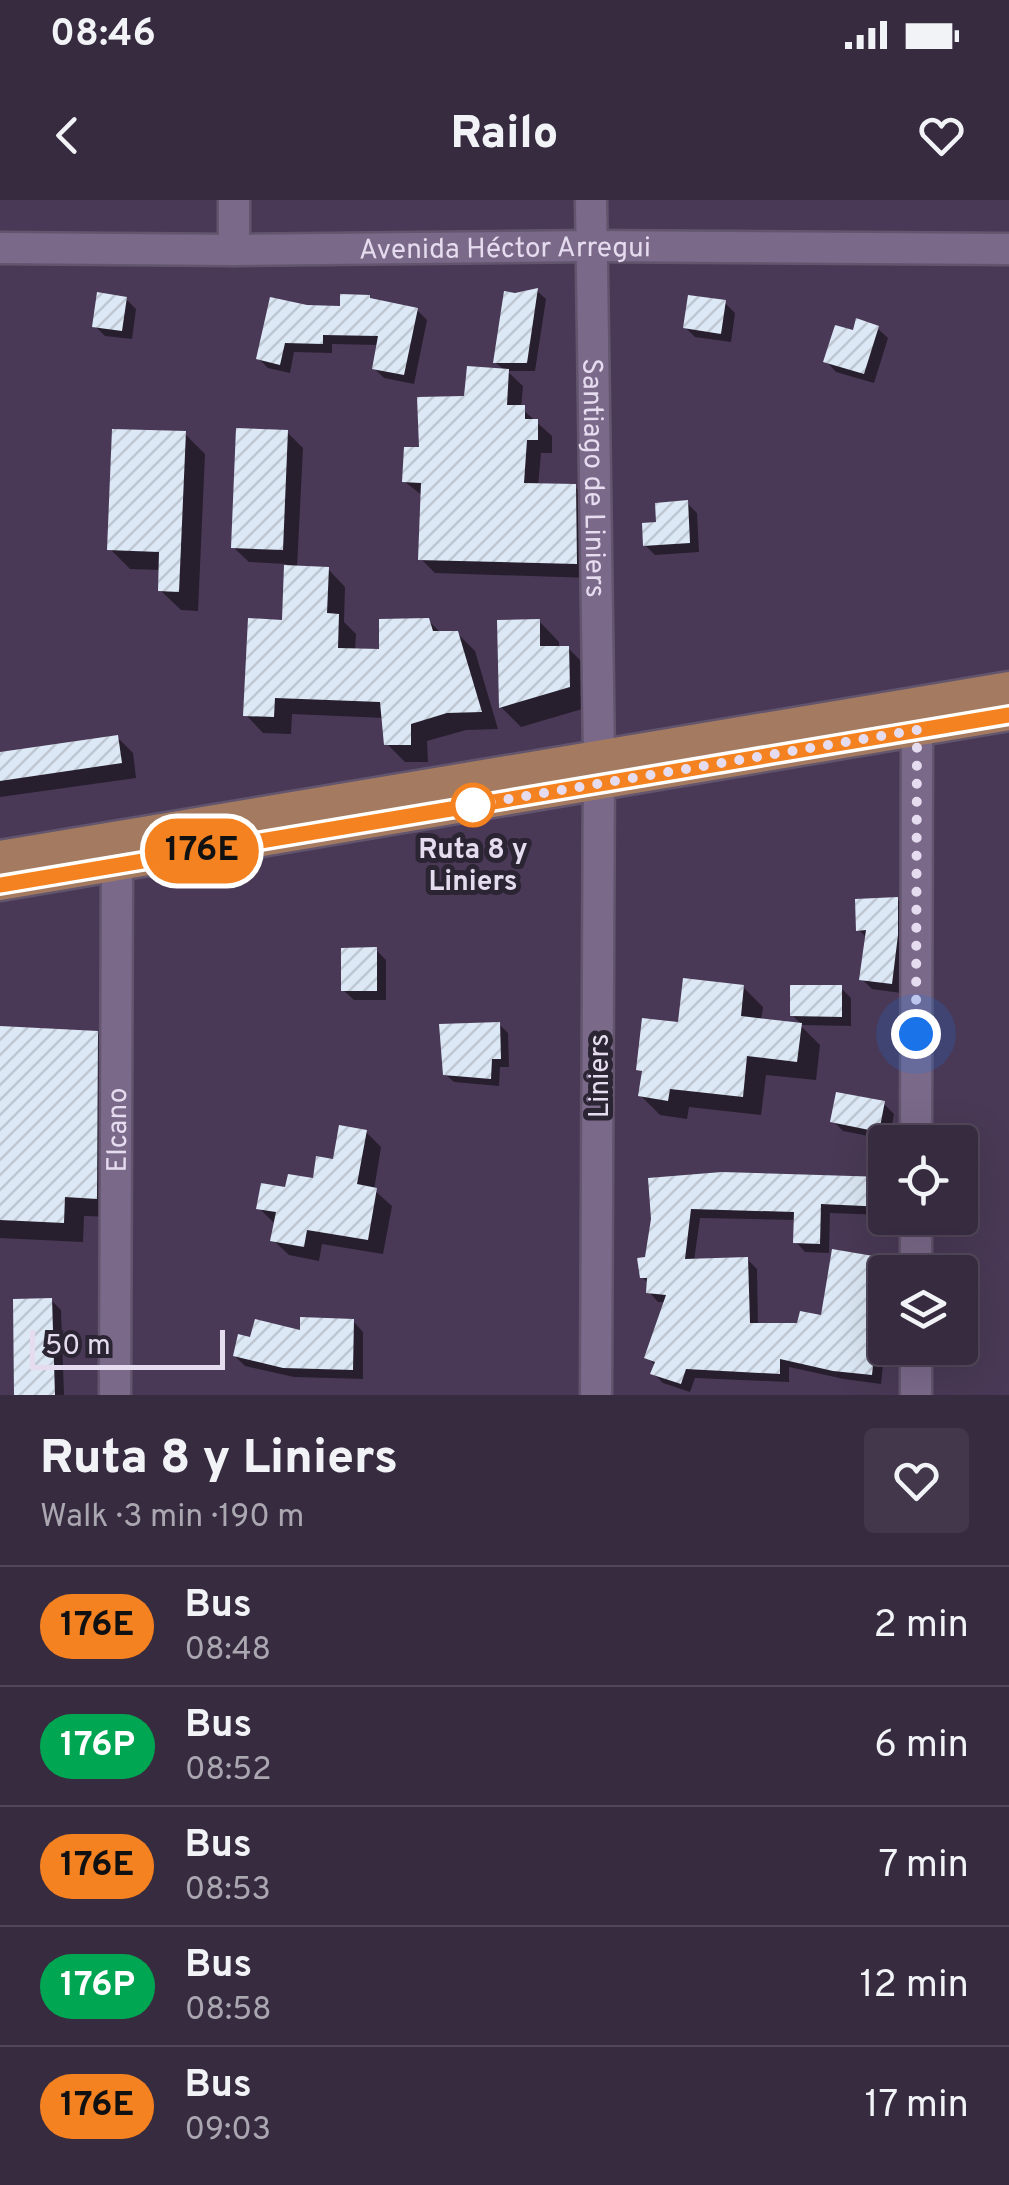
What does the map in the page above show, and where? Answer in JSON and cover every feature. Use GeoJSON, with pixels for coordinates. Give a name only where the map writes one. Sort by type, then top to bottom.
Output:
{"type":"FeatureCollection","features":[{"type":"Feature","properties":{"kind":"main road"},"geometry":{"type":"LineString","coordinates":[[0,885],[118,866],[1009,687]]}},
{"type":"Feature","properties":{"kind":"main road"},"geometry":{"type":"LineString","coordinates":[[0,856],[599,770],[917,730],[1009,714]]}},
{"type":"Feature","properties":{"kind":"street"},"geometry":{"type":"LineString","coordinates":[[234,200],[234,250]]}},
{"type":"Feature","properties":{"kind":"street","name":"Santiago de Liniers"},"geometry":{"type":"LineString","coordinates":[[590,200],[599,770]]}},
{"type":"Feature","properties":{"kind":"street","name":"Avenida Héctor Arregui"},"geometry":{"type":"LineString","coordinates":[[0,248],[1009,249]]}},
{"type":"Feature","properties":{"kind":"street"},"geometry":{"type":"LineString","coordinates":[[916,1125],[917,730]]}},
{"type":"Feature","properties":{"kind":"street","name":"Liniers"},"geometry":{"type":"LineString","coordinates":[[596,1395],[599,770]]}},
{"type":"Feature","properties":{"kind":"street","name":"Elcano"},"geometry":{"type":"LineString","coordinates":[[115,1395],[118,866]]}},
{"type":"Feature","properties":{"kind":"street"},"geometry":{"type":"LineString","coordinates":[[916,1365],[916,1395]]}},
{"type":"Feature","properties":{"kind":"building"},"geometry":{"type":"Polygon","coordinates":[[[538,288],[527,363],[493,363],[504,291],[538,288]]]}},
{"type":"Feature","properties":{"kind":"building"},"geometry":{"type":"Polygon","coordinates":[[[97,292],[127,297],[122,331],[92,327],[97,292]]]}},
{"type":"Feature","properties":{"kind":"building"},"geometry":{"type":"Polygon","coordinates":[[[340,294],[370,295],[418,308],[404,375],[372,369],[378,336],[323,335],[323,344],[285,343],[280,365],[256,359],[270,297],[307,305],[340,306],[340,294]]]}},
{"type":"Feature","properties":{"kind":"building"},"geometry":{"type":"Polygon","coordinates":[[[688,295],[726,300],[721,334],[683,328],[688,295]]]}},
{"type":"Feature","properties":{"kind":"building"},"geometry":{"type":"Polygon","coordinates":[[[856,318],[879,326],[864,374],[823,362],[835,325],[853,330],[856,318]]]}},
{"type":"Feature","properties":{"kind":"building"},"geometry":{"type":"Polygon","coordinates":[[[467,366],[509,369],[507,405],[525,405],[525,419],[538,419],[538,440],[527,440],[524,483],[576,484],[577,564],[418,560],[421,483],[402,482],[404,447],[419,447],[417,397],[464,396],[467,366]]]}},
{"type":"Feature","properties":{"kind":"building"},"geometry":{"type":"Polygon","coordinates":[[[236,428],[288,430],[283,550],[231,548],[236,428]]]}},
{"type":"Feature","properties":{"kind":"building"},"geometry":{"type":"Polygon","coordinates":[[[112,429],[186,431],[179,592],[158,591],[159,552],[107,550],[112,429]]]}},
{"type":"Feature","properties":{"kind":"building"},"geometry":{"type":"Polygon","coordinates":[[[688,500],[690,543],[643,546],[642,523],[656,522],[655,503],[688,500]]]}},
{"type":"Feature","properties":{"kind":"building"},"geometry":{"type":"Polygon","coordinates":[[[284,565],[329,567],[327,613],[339,614],[338,648],[379,649],[379,619],[429,618],[433,631],[458,631],[482,712],[447,713],[411,724],[411,745],[384,745],[380,702],[275,698],[274,717],[243,716],[248,618],[282,620],[284,565]]]}},
{"type":"Feature","properties":{"kind":"building"},"geometry":{"type":"Polygon","coordinates":[[[540,619],[540,646],[569,646],[570,687],[499,708],[497,620],[540,619]]]}},
{"type":"Feature","properties":{"kind":"building"},"geometry":{"type":"Polygon","coordinates":[[[118,735],[122,763],[0,781],[0,752],[118,735]]]}},
{"type":"Feature","properties":{"kind":"building"},"geometry":{"type":"Polygon","coordinates":[[[898,897],[892,984],[859,980],[866,930],[856,931],[855,899],[898,897]]]}},
{"type":"Feature","properties":{"kind":"building"},"geometry":{"type":"Polygon","coordinates":[[[377,947],[377,991],[341,991],[341,948],[377,947]]]}},
{"type":"Feature","properties":{"kind":"building"},"geometry":{"type":"Polygon","coordinates":[[[683,978],[744,985],[741,1016],[802,1023],[797,1062],[747,1056],[743,1097],[670,1089],[668,1101],[638,1096],[642,1071],[636,1070],[642,1018],[678,1022],[683,978]]]}},
{"type":"Feature","properties":{"kind":"building"},"geometry":{"type":"Polygon","coordinates":[[[790,985],[842,985],[842,1017],[790,1016],[790,985]]]}},
{"type":"Feature","properties":{"kind":"building"},"geometry":{"type":"Polygon","coordinates":[[[500,1022],[501,1059],[492,1059],[491,1079],[443,1075],[439,1024],[500,1022]]]}},
{"type":"Feature","properties":{"kind":"building"},"geometry":{"type":"Polygon","coordinates":[[[0,1026],[98,1031],[97,1199],[65,1197],[64,1223],[0,1220],[0,1026]]]}},
{"type":"Feature","properties":{"kind":"building"},"geometry":{"type":"Polygon","coordinates":[[[836,1092],[885,1101],[880,1125],[868,1125],[868,1130],[830,1122],[836,1092]]]}},
{"type":"Feature","properties":{"kind":"building"},"geometry":{"type":"Polygon","coordinates":[[[339,1125],[367,1130],[357,1184],[377,1188],[368,1240],[307,1230],[304,1247],[270,1241],[276,1212],[256,1209],[261,1183],[285,1187],[288,1174],[313,1178],[316,1156],[333,1159],[339,1125]]]}},
{"type":"Feature","properties":{"kind":"building"},"geometry":{"type":"Polygon","coordinates":[[[722,1172],[868,1176],[868,1206],[821,1204],[820,1244],[793,1243],[794,1212],[691,1209],[685,1259],[748,1257],[750,1323],[797,1323],[800,1311],[821,1315],[832,1249],[868,1255],[868,1365],[873,1365],[872,1375],[780,1359],[780,1374],[686,1369],[681,1384],[650,1374],[655,1362],[644,1358],[666,1295],[646,1293],[647,1278],[640,1278],[637,1258],[645,1257],[651,1219],[648,1178],[722,1172]]]}},
{"type":"Feature","properties":{"kind":"building"},"geometry":{"type":"Polygon","coordinates":[[[52,1298],[55,1395],[14,1395],[13,1299],[52,1298]]]}},
{"type":"Feature","properties":{"kind":"building"},"geometry":{"type":"Polygon","coordinates":[[[300,1317],[354,1319],[353,1370],[283,1368],[233,1356],[238,1334],[250,1337],[255,1319],[300,1330],[300,1317]]]}},
{"type":"Feature","properties":{"kind":"bus line","name":"176E"},"geometry":{"type":"LineString","coordinates":[[0,885],[1009,715]]}},
{"type":"Feature","properties":{"kind":"place","name":"Ruta 8 y Liniers"},"geometry":{"type":"Point","coordinates":[473,805]}},
{"type":"Feature","properties":{"kind":"route"},"geometry":{"type":"LineString","coordinates":[[473,805],[917,730],[916,1034]]}}]}
